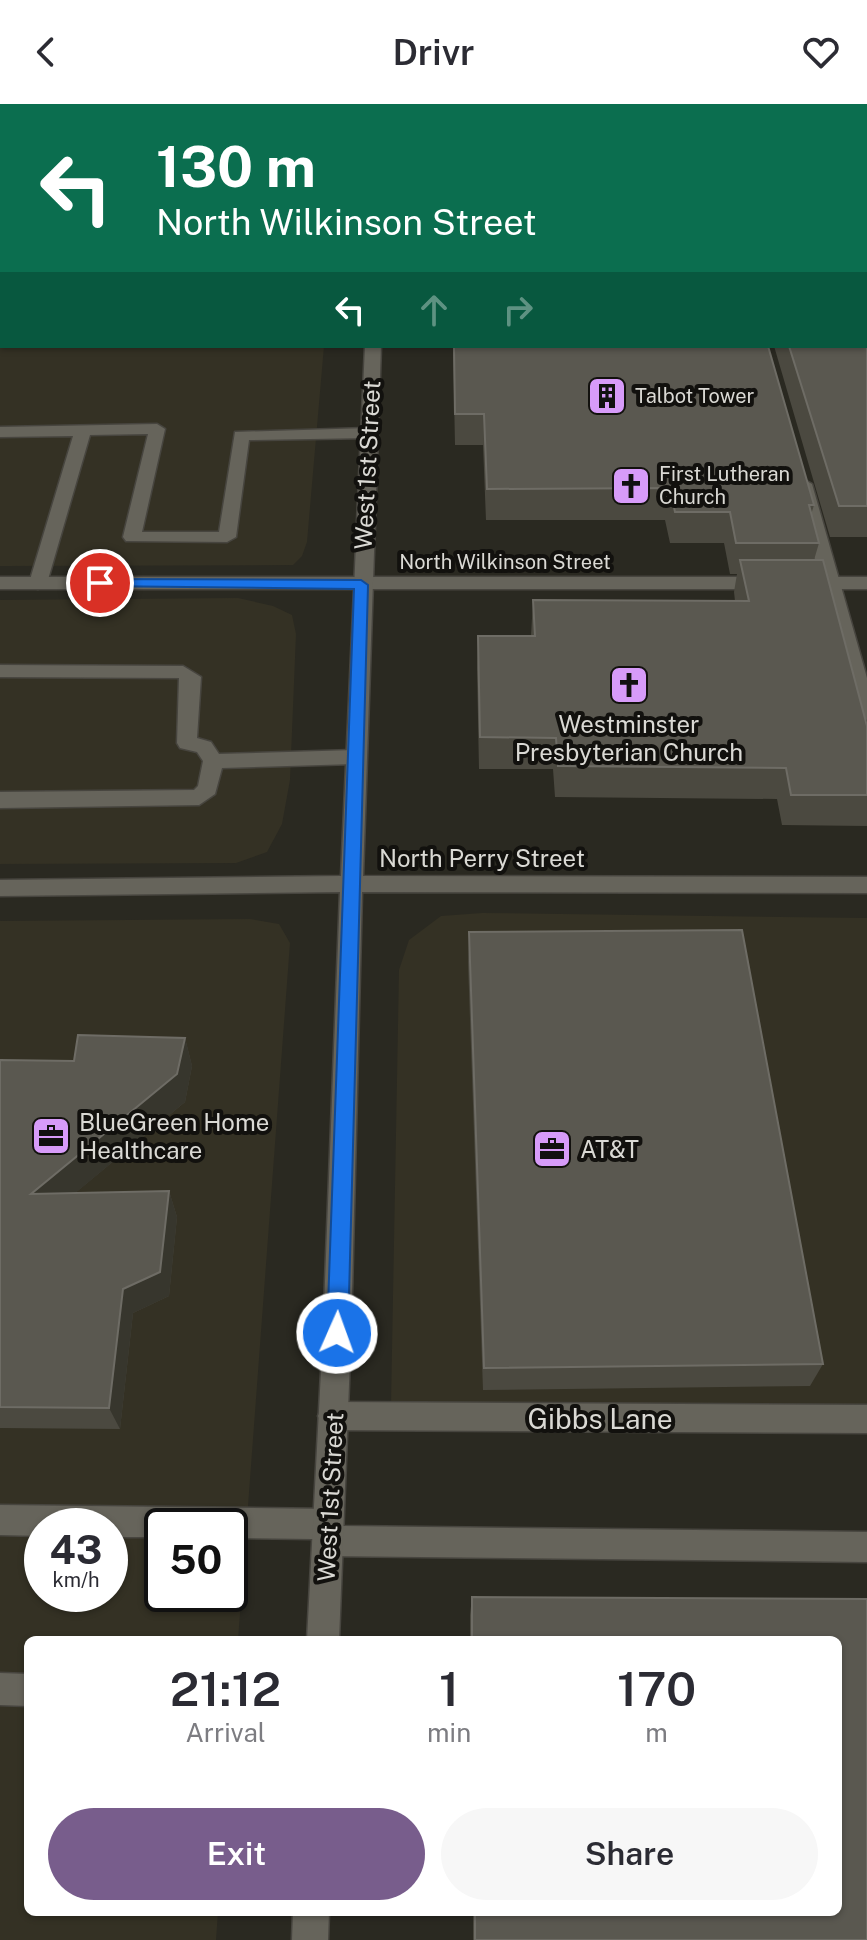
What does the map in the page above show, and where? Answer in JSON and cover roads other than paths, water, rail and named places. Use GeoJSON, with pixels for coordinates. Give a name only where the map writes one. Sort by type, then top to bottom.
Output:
{"type":"FeatureCollection","features":[{"type":"Feature","properties":{"kind":"main road","name":"West 1st Street"},"geometry":{"type":"LineString","coordinates":[[323,1636],[361,585],[373,348]]}},
{"type":"Feature","properties":{"kind":"main road"},"geometry":{"type":"LineString","coordinates":[[0,432],[157,429],[132,537],[227,537],[241,435],[368,433]]}},
{"type":"Feature","properties":{"kind":"main road"},"geometry":{"type":"LineString","coordinates":[[38,583],[83,431]]}},
{"type":"Feature","properties":{"kind":"main road"},"geometry":{"type":"LineString","coordinates":[[798,464],[867,713]]}},
{"type":"Feature","properties":{"kind":"main road","name":"North Wilkinson Street"},"geometry":{"type":"LineString","coordinates":[[0,583],[867,583]]}},
{"type":"Feature","properties":{"kind":"main road"},"geometry":{"type":"LineString","coordinates":[[0,671],[183,672],[191,677],[187,743],[204,747],[213,761],[208,789],[199,797],[0,800]]}},
{"type":"Feature","properties":{"kind":"main road"},"geometry":{"type":"LineString","coordinates":[[213,761],[355,757]]}},
{"type":"Feature","properties":{"kind":"main road","name":"North Perry Street"},"geometry":{"type":"LineString","coordinates":[[0,888],[352,884],[867,885]]}},
{"type":"Feature","properties":{"kind":"main road","name":"Gibbs Lane"},"geometry":{"type":"LineString","coordinates":[[333,1416],[867,1419]]}},
{"type":"Feature","properties":{"kind":"main road"},"geometry":{"type":"LineString","coordinates":[[0,1520],[867,1547]]}},
{"type":"Feature","properties":{"kind":"main road"},"geometry":{"type":"LineString","coordinates":[[0,1689],[24,1690]]}},
{"type":"Feature","properties":{"kind":"main road"},"geometry":{"type":"LineString","coordinates":[[310,1940],[311,1916]]}},
{"type":"Feature","properties":{"kind":"place","name":"Talbot Tower"},"geometry":{"type":"Point","coordinates":[607,396]}},
{"type":"Feature","properties":{"kind":"place","name":"First Lutheran Church"},"geometry":{"type":"Point","coordinates":[631,486]}},
{"type":"Feature","properties":{"kind":"place","name":"Westminster Presbyterian Church"},"geometry":{"type":"Point","coordinates":[629,685]}},
{"type":"Feature","properties":{"kind":"place","name":"BlueGreen Home Healthcare"},"geometry":{"type":"Point","coordinates":[51,1136]}},
{"type":"Feature","properties":{"kind":"place","name":"AT&T"},"geometry":{"type":"Point","coordinates":[552,1149]}}]}
